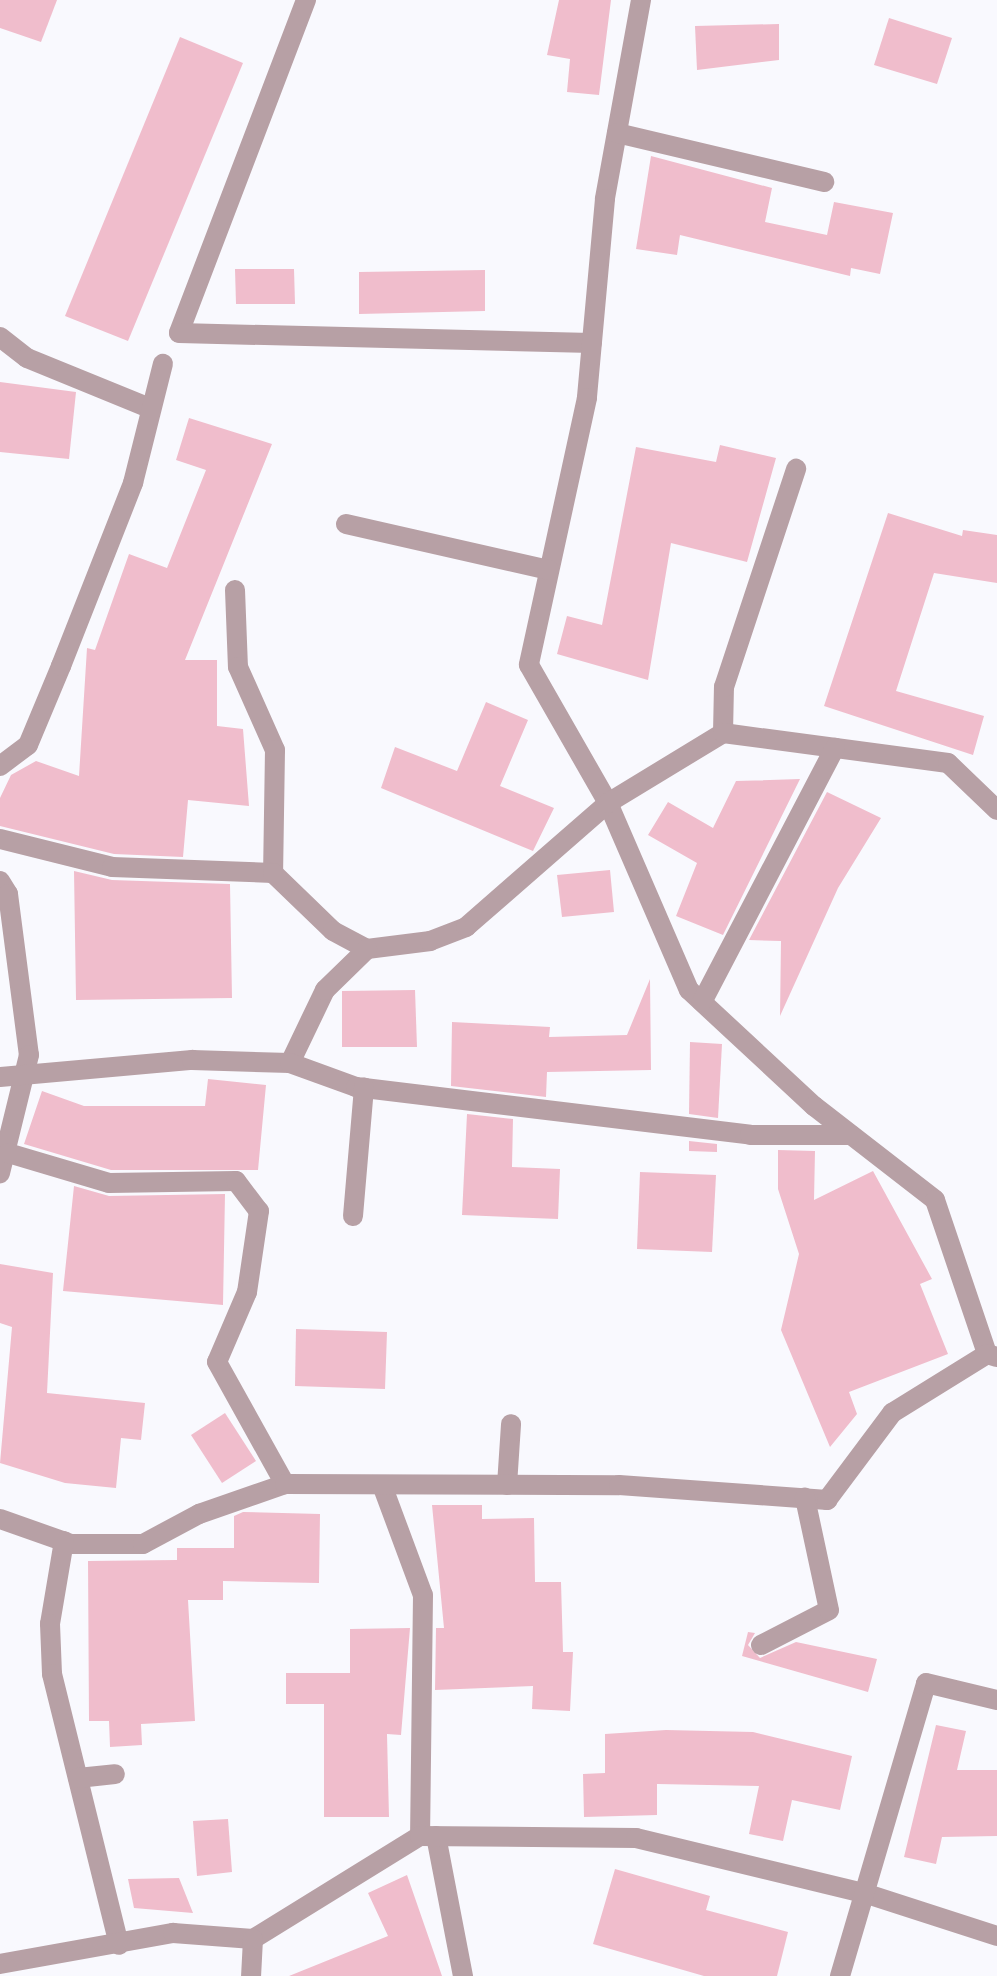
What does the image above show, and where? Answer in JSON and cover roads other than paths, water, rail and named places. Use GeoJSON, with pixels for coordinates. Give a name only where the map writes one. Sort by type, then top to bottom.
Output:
{"type":"FeatureCollection","features":[{"type":"Feature","properties":{"kind":"street"},"geometry":{"type":"LineString","coordinates":[[306,0],[179,333],[592,343]]}},
{"type":"Feature","properties":{"kind":"street"},"geometry":{"type":"LineString","coordinates":[[0,1519],[64,1541],[143,1544],[199,1514],[285,1484],[507,1485],[827,1500],[892,1413],[992,1355],[935,1200],[851,1135],[689,990],[608,803],[529,665],[592,343],[617,133],[641,0]]}},
{"type":"Feature","properties":{"kind":"street"},"geometry":{"type":"LineString","coordinates":[[617,133],[824,182]]}},
{"type":"Feature","properties":{"kind":"street"},"geometry":{"type":"LineString","coordinates":[[0,337],[27,358],[147,407]]}},
{"type":"Feature","properties":{"kind":"street"},"geometry":{"type":"LineString","coordinates":[[0,766],[28,745],[61,666],[133,483],[147,407],[163,364]]}},
{"type":"Feature","properties":{"kind":"street"},"geometry":{"type":"LineString","coordinates":[[723,733],[724,687],[796,469]]}},
{"type":"Feature","properties":{"kind":"street"},"geometry":{"type":"LineString","coordinates":[[346,524],[549,570]]}},
{"type":"Feature","properties":{"kind":"street"},"geometry":{"type":"LineString","coordinates":[[235,590],[238,667],[275,750],[273,873]]}},
{"type":"Feature","properties":{"kind":"street"},"geometry":{"type":"LineString","coordinates":[[0,839],[112,867],[273,873],[333,931],[367,949],[430,941],[466,927],[608,803],[723,733],[948,763],[997,810]]}},
{"type":"Feature","properties":{"kind":"street"},"geometry":{"type":"LineString","coordinates":[[702,1002],[835,748]]}},
{"type":"Feature","properties":{"kind":"street"},"geometry":{"type":"LineString","coordinates":[[0,881],[10,909],[26,1076],[8,1153],[0,1173]]}},
{"type":"Feature","properties":{"kind":"street"},"geometry":{"type":"LineString","coordinates":[[290,1063],[325,990],[367,949]]}},
{"type":"Feature","properties":{"kind":"street"},"geometry":{"type":"LineString","coordinates":[[0,1077],[192,1060],[290,1063],[364,1087],[750,1135],[851,1135]]}},
{"type":"Feature","properties":{"kind":"street"},"geometry":{"type":"LineString","coordinates":[[353,1216],[364,1087]]}},
{"type":"Feature","properties":{"kind":"street"},"geometry":{"type":"LineString","coordinates":[[8,1153],[109,1183],[236,1181],[259,1211],[247,1292],[217,1362],[285,1484]]}},
{"type":"Feature","properties":{"kind":"street"},"geometry":{"type":"LineString","coordinates":[[507,1485],[511,1424]]}},
{"type":"Feature","properties":{"kind":"street"},"geometry":{"type":"LineString","coordinates":[[382,1485],[423,1595],[428,1836],[463,1976]]}},
{"type":"Feature","properties":{"kind":"street"},"geometry":{"type":"LineString","coordinates":[[761,1645],[829,1610],[805,1498]]}},
{"type":"Feature","properties":{"kind":"street"},"geometry":{"type":"LineString","coordinates":[[64,1541],[50,1624],[52,1674],[119,1945]]}},
{"type":"Feature","properties":{"kind":"street"},"geometry":{"type":"LineString","coordinates":[[840,1976],[926,1683],[997,1700]]}},
{"type":"Feature","properties":{"kind":"street"},"geometry":{"type":"LineString","coordinates":[[78,1778],[115,1774]]}},
{"type":"Feature","properties":{"kind":"street"},"geometry":{"type":"LineString","coordinates":[[0,1964],[173,1933],[253,1939],[428,1836],[636,1838],[864,1893],[997,1936]]}},
{"type":"Feature","properties":{"kind":"street"},"geometry":{"type":"LineString","coordinates":[[251,1976],[253,1939]]}}]}
